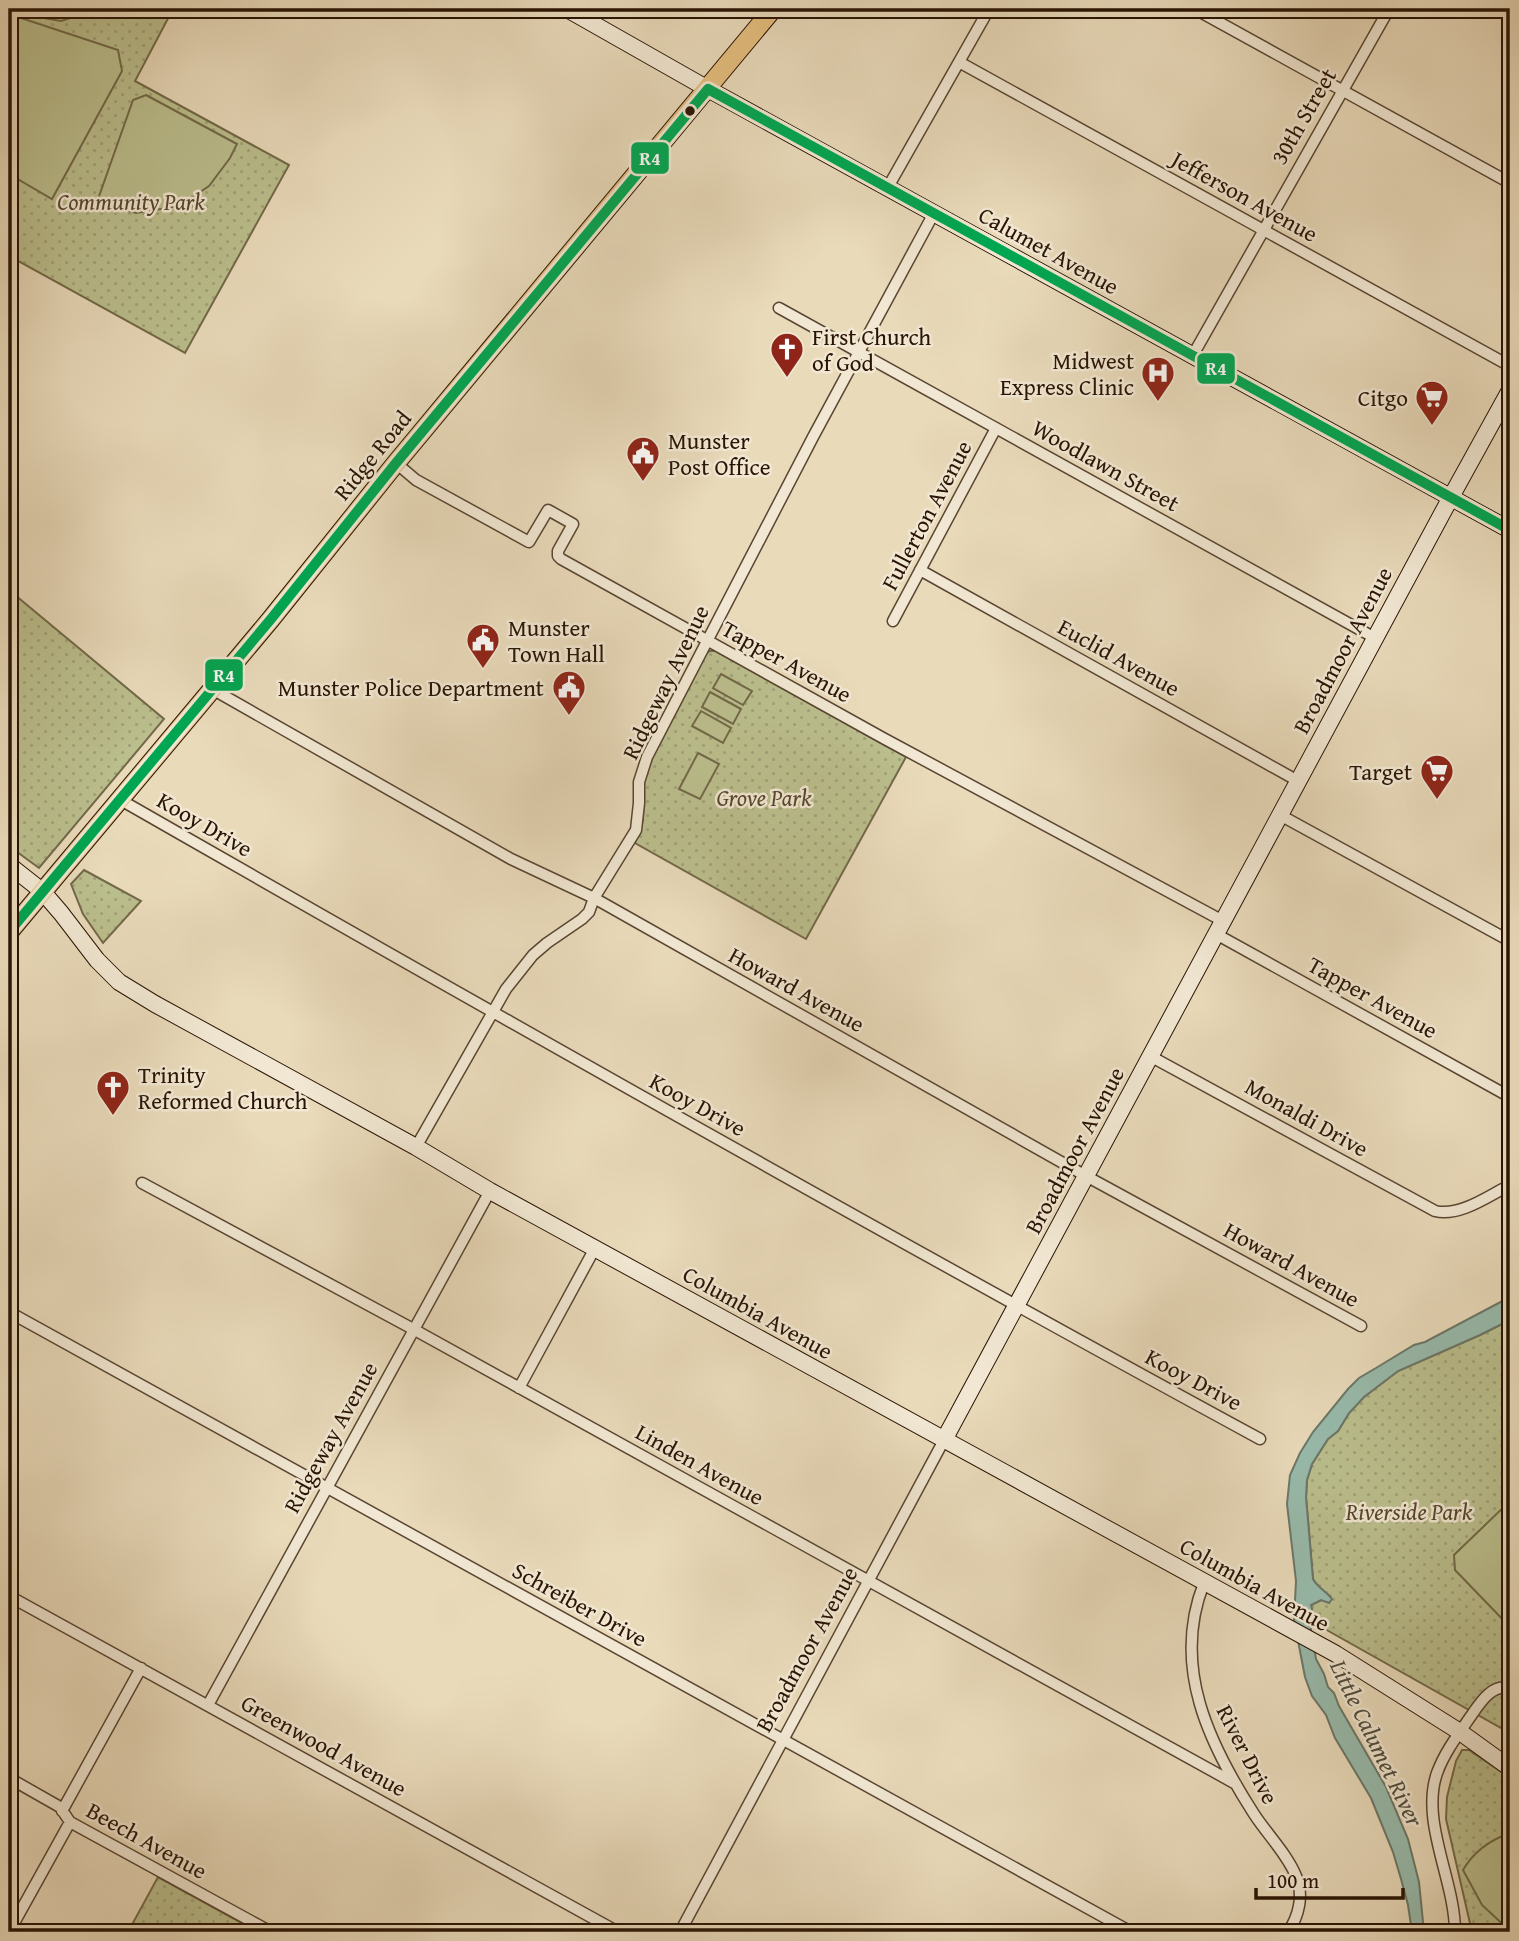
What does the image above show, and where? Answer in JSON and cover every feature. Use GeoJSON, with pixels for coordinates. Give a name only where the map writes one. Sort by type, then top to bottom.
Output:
{"type":"FeatureCollection","features":[{"type":"Feature","properties":{"kind":"main road","name":"Ridge Road"},"geometry":{"type":"LineString","coordinates":[[9,932],[773,9]]}},
{"type":"Feature","properties":{"kind":"street","name":"Calumet Avenue"},"geometry":{"type":"LineString","coordinates":[[567,9],[1510,530]]}},
{"type":"Feature","properties":{"kind":"street"},"geometry":{"type":"LineString","coordinates":[[888,187],[989,9]]}},
{"type":"Feature","properties":{"kind":"street"},"geometry":{"type":"LineString","coordinates":[[1195,9],[1510,183]]}},
{"type":"Feature","properties":{"kind":"street","name":"30th Street"},"geometry":{"type":"LineString","coordinates":[[1193,355],[1389,9]]}},
{"type":"Feature","properties":{"kind":"street","name":"Jefferson Avenue"},"geometry":{"type":"LineString","coordinates":[[959,62],[1510,366]]}},
{"type":"Feature","properties":{"kind":"street","name":"Ridgeway Avenue"},"geometry":{"type":"LineString","coordinates":[[416,1147],[506,989],[547,943],[589,912],[594,898],[636,830],[639,782],[647,757],[934,213]]}},
{"type":"Feature","properties":{"kind":"street","name":"Woodlawn Street"},"geometry":{"type":"LineString","coordinates":[[779,308],[1375,638]]}},
{"type":"Feature","properties":{"kind":"street","name":"Broadmoor Avenue"},"geometry":{"type":"LineString","coordinates":[[680,1932],[1510,390]]}},
{"type":"Feature","properties":{"kind":"street","name":"Fullerton Avenue"},"geometry":{"type":"LineString","coordinates":[[893,621],[996,428]]}},
{"type":"Feature","properties":{"kind":"street","name":"Tapper Avenue"},"geometry":{"type":"LineString","coordinates":[[396,463],[416,480],[529,542],[548,510],[573,524],[558,551],[561,559],[1219,928],[1510,1097]]}},
{"type":"Feature","properties":{"kind":"street","name":"Euclid Avenue"},"geometry":{"type":"LineString","coordinates":[[920,570],[1298,781]]}},
{"type":"Feature","properties":{"kind":"street","name":"Howard Avenue"},"geometry":{"type":"LineString","coordinates":[[212,689],[511,859],[594,898],[1086,1176],[1361,1326]]}},
{"type":"Feature","properties":{"kind":"street","name":"Kooy Drive"},"geometry":{"type":"LineString","coordinates":[[119,799],[1016,1307],[1260,1439]]}},
{"type":"Feature","properties":{"kind":"street"},"geometry":{"type":"LineString","coordinates":[[1280,815],[1510,941]]}},
{"type":"Feature","properties":{"kind":"street","name":"Columbia Avenue"},"geometry":{"type":"LineString","coordinates":[[9,865],[42,891],[118,982],[416,1147],[490,1191],[1336,1654],[1460,1732],[1510,1768]]}},
{"type":"Feature","properties":{"kind":"street","name":"Monaldi Drive"},"geometry":{"type":"LineString","coordinates":[[1150,1056],[1435,1211],[1445,1213],[1461,1209],[1510,1185]]}},
{"type":"Feature","properties":{"kind":"street","name":"Linden Avenue"},"geometry":{"type":"LineString","coordinates":[[142,1183],[413,1329],[1236,1784]]}},
{"type":"Feature","properties":{"kind":"street","name":"Ridgeway Avenue"},"geometry":{"type":"LineString","coordinates":[[208,1705],[490,1191]]}},
{"type":"Feature","properties":{"kind":"street"},"geometry":{"type":"LineString","coordinates":[[519,1388],[595,1248]]}},
{"type":"Feature","properties":{"kind":"street","name":"Schreiber Drive"},"geometry":{"type":"LineString","coordinates":[[9,1312],[1131,1932]]}},
{"type":"Feature","properties":{"kind":"street","name":"River Drive"},"geometry":{"type":"LineString","coordinates":[[1205,1583],[1197,1601],[1192,1635],[1194,1678],[1199,1703],[1208,1729],[1236,1784],[1296,1875],[1300,1895],[1299,1907],[1297,1917],[1288,1932]]}},
{"type":"Feature","properties":{"kind":"street","name":"Greenwood Avenue"},"geometry":{"type":"LineString","coordinates":[[9,1596],[618,1932]]}},
{"type":"Feature","properties":{"kind":"street"},"geometry":{"type":"LineString","coordinates":[[62,1811],[141,1668]]}},
{"type":"Feature","properties":{"kind":"street"},"geometry":{"type":"LineString","coordinates":[[1455,1932],[1454,1905],[1432,1814],[1437,1774],[1445,1755],[1479,1704],[1492,1690],[1506,1686],[1510,1688]]}},
{"type":"Feature","properties":{"kind":"street","name":"Beech Avenue"},"geometry":{"type":"LineString","coordinates":[[9,1778],[60,1807],[70,1822],[271,1932]]}},
{"type":"Feature","properties":{"kind":"street"},"geometry":{"type":"LineString","coordinates":[[10,1930],[70,1822]]}},
{"type":"Feature","properties":{"kind":"green space","name":"Community Park"},"geometry":{"type":"Polygon","coordinates":[[[9,9],[173,9],[135,81],[289,165],[185,353],[9,256],[9,9]]]}},
{"type":"Feature","properties":{"kind":"green space"},"geometry":{"type":"Polygon","coordinates":[[[15,9],[99,9],[61,21],[32,16],[15,9]]]}},
{"type":"Feature","properties":{"kind":"green space"},"geometry":{"type":"Polygon","coordinates":[[[9,14],[118,50],[122,71],[52,199],[9,174],[9,14]]]}},
{"type":"Feature","properties":{"kind":"green space"},"geometry":{"type":"Polygon","coordinates":[[[146,95],[237,144],[209,186],[179,206],[136,213],[97,202],[133,100],[146,95]]]}},
{"type":"Feature","properties":{"kind":"green space"},"geometry":{"type":"Polygon","coordinates":[[[9,590],[164,719],[39,868],[9,846],[9,590]]]}},
{"type":"Feature","properties":{"kind":"green space","name":"Grove Park"},"geometry":{"type":"Polygon","coordinates":[[[715,651],[906,757],[806,939],[635,843],[643,820],[644,769],[705,654],[715,651]]]}},
{"type":"Feature","properties":{"kind":"green space"},"geometry":{"type":"Polygon","coordinates":[[[721,674],[752,691],[743,705],[713,688],[721,674]]]}},
{"type":"Feature","properties":{"kind":"green space"},"geometry":{"type":"Polygon","coordinates":[[[710,692],[741,709],[733,724],[702,707],[710,692]]]}},
{"type":"Feature","properties":{"kind":"green space"},"geometry":{"type":"Polygon","coordinates":[[[701,711],[731,728],[723,743],[692,726],[701,711]]]}},
{"type":"Feature","properties":{"kind":"green space"},"geometry":{"type":"Polygon","coordinates":[[[698,753],[719,764],[700,799],[679,789],[698,753]]]}},
{"type":"Feature","properties":{"kind":"green space"},"geometry":{"type":"Polygon","coordinates":[[[84,870],[141,901],[103,943],[83,914],[71,884],[84,870]]]}},
{"type":"Feature","properties":{"kind":"green space","name":"Riverside Park"},"geometry":{"type":"Polygon","coordinates":[[[1510,1320],[1510,1733],[1316,1624],[1322,1625],[1313,1613],[1311,1605],[1330,1596],[1313,1579],[1306,1497],[1312,1464],[1328,1439],[1338,1431],[1349,1413],[1364,1397],[1398,1371],[1510,1320]]]}},
{"type":"Feature","properties":{"kind":"green space"},"geometry":{"type":"Polygon","coordinates":[[[1510,1501],[1510,1627],[1455,1570],[1454,1555],[1510,1501]]]}},
{"type":"Feature","properties":{"kind":"green space"},"geometry":{"type":"Polygon","coordinates":[[[1462,1750],[1469,1750],[1510,1778],[1510,1932],[1472,1932],[1446,1819],[1447,1797],[1456,1761],[1462,1750]]]}},
{"type":"Feature","properties":{"kind":"green space"},"geometry":{"type":"Polygon","coordinates":[[[1510,1833],[1510,1931],[1482,1905],[1463,1870],[1483,1847],[1510,1833]]]}},
{"type":"Feature","properties":{"kind":"green space"},"geometry":{"type":"Polygon","coordinates":[[[158,1877],[258,1932],[128,1932],[158,1877]]]}},
{"type":"Feature","properties":{"kind":"shaded area"},"geometry":{"type":"Polygon","coordinates":[[[1510,1297],[1510,1320],[1398,1371],[1364,1397],[1349,1413],[1338,1431],[1328,1439],[1312,1464],[1307,1480],[1313,1579],[1332,1599],[1329,1603],[1321,1600],[1311,1605],[1313,1613],[1323,1623],[1322,1626],[1312,1621],[1310,1624],[1316,1659],[1328,1687],[1334,1693],[1386,1787],[1408,1839],[1419,1882],[1424,1932],[1412,1932],[1408,1905],[1393,1852],[1371,1798],[1335,1738],[1326,1715],[1312,1696],[1305,1677],[1294,1620],[1296,1581],[1287,1504],[1290,1475],[1313,1432],[1359,1378],[1414,1345],[1425,1342],[1510,1297]]]}},
{"type":"Feature","properties":{"kind":"transit line","name":"R4"},"geometry":{"type":"LineString","coordinates":[[9,932],[708,89],[1510,530]]}},
{"type":"Feature","properties":{"kind":"place","name":"First Church of God"},"geometry":{"type":"Point","coordinates":[787,379]}},
{"type":"Feature","properties":{"kind":"place","name":"Midwest Express Clinic"},"geometry":{"type":"Point","coordinates":[1158,403]}},
{"type":"Feature","properties":{"kind":"place","name":"Citgo"},"geometry":{"type":"Point","coordinates":[1432,427]}},
{"type":"Feature","properties":{"kind":"place","name":"Munster Post Office"},"geometry":{"type":"Point","coordinates":[643,483]}},
{"type":"Feature","properties":{"kind":"place","name":"Munster Town Hall"},"geometry":{"type":"Point","coordinates":[483,670]}},
{"type":"Feature","properties":{"kind":"place","name":"Munster Police Department"},"geometry":{"type":"Point","coordinates":[569,717]}},
{"type":"Feature","properties":{"kind":"place","name":"Target"},"geometry":{"type":"Point","coordinates":[1437,801]}},
{"type":"Feature","properties":{"kind":"place","name":"Trinity Reformed Church"},"geometry":{"type":"Point","coordinates":[113,1117]}},
{"type":"Feature","properties":{"kind":"water label","name":"Little Calumet River"},"geometry":{"type":"Point","coordinates":[1377,1743]}}]}
